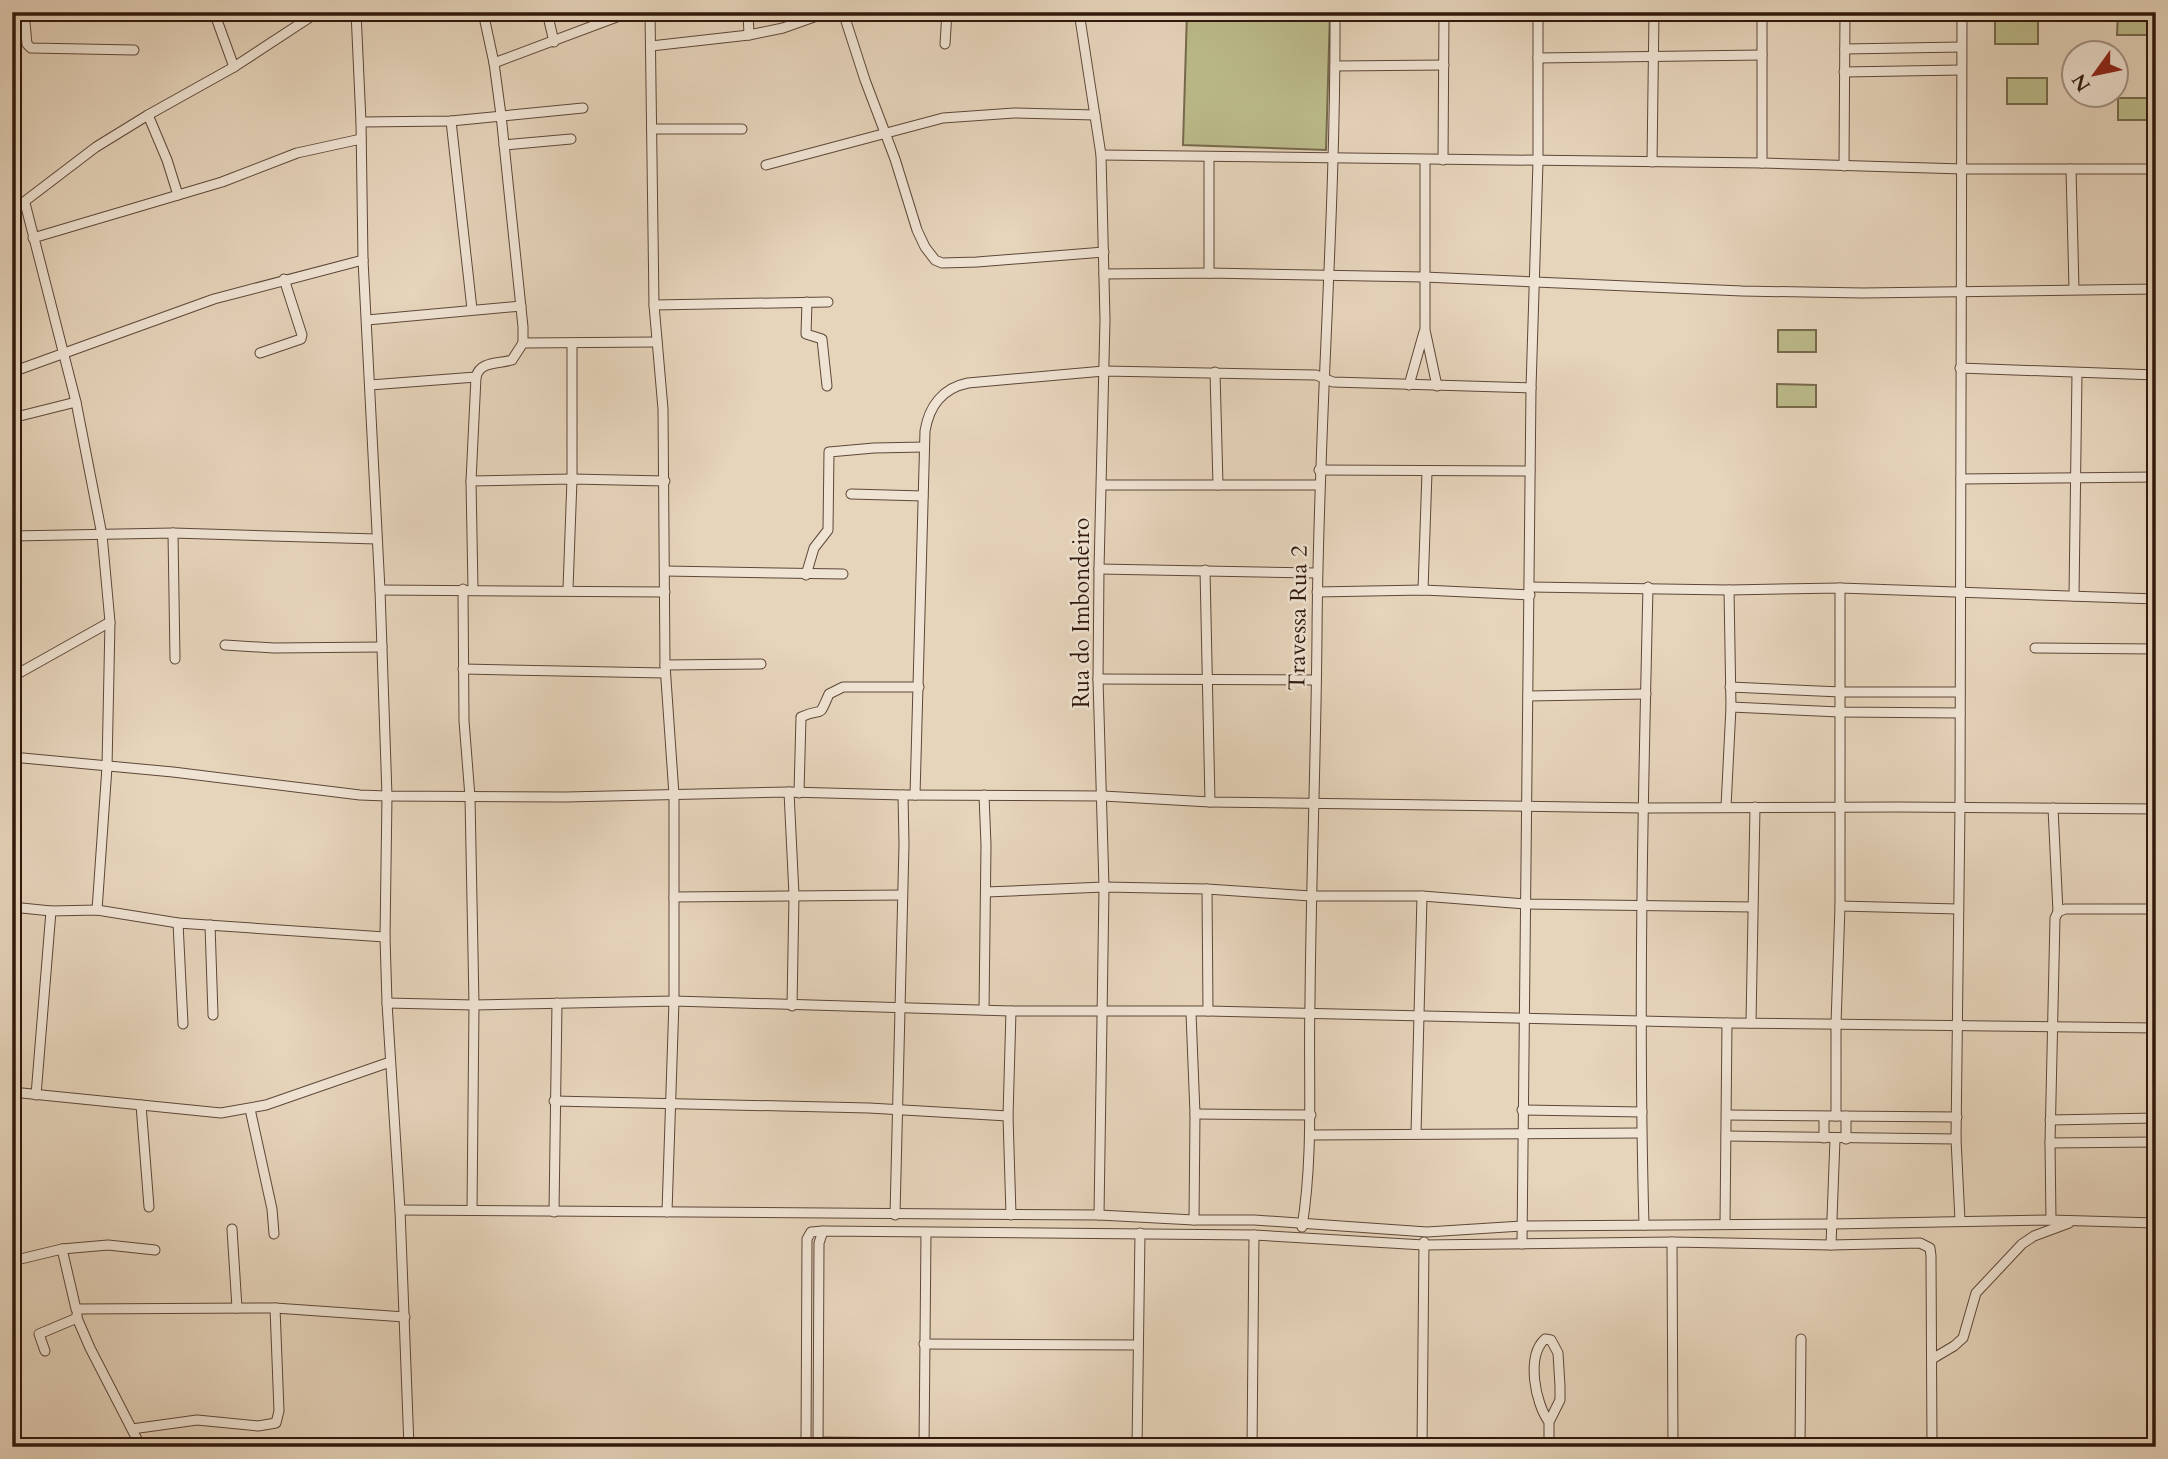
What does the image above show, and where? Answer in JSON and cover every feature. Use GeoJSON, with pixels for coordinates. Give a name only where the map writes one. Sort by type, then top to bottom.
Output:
{"type":"FeatureCollection","features":[{"type":"Feature","properties":{"kind":"street"},"geometry":{"type":"LineString","coordinates":[[24,12],[27,44],[31,48],[134,50]]}},
{"type":"Feature","properties":{"kind":"street"},"geometry":{"type":"LineString","coordinates":[[214,12],[234,67]]}},
{"type":"Feature","properties":{"kind":"street"},"geometry":{"type":"LineString","coordinates":[[12,211],[96,147],[234,67],[318,12]]}},
{"type":"Feature","properties":{"kind":"street"},"geometry":{"type":"LineString","coordinates":[[356,12],[363,260],[380,590],[387,796],[387,1003],[400,1210],[409,1447]]}},
{"type":"Feature","properties":{"kind":"street"},"geometry":{"type":"LineString","coordinates":[[472,1210],[474,1005],[470,797],[463,669],[476,377],[478,370],[484,366],[512,360],[523,343],[501,115],[483,12]]}},
{"type":"Feature","properties":{"kind":"street"},"geometry":{"type":"LineString","coordinates":[[547,12],[554,42]]}},
{"type":"Feature","properties":{"kind":"street"},"geometry":{"type":"LineString","coordinates":[[494,63],[554,42],[608,16],[631,12]]}},
{"type":"Feature","properties":{"kind":"street"},"geometry":{"type":"LineString","coordinates":[[650,12],[654,305],[663,409],[665,481],[665,669],[674,795],[674,1001],[667,1212]]}},
{"type":"Feature","properties":{"kind":"street"},"geometry":{"type":"LineString","coordinates":[[748,12],[749,35]]}},
{"type":"Feature","properties":{"kind":"street"},"geometry":{"type":"LineString","coordinates":[[651,46],[749,35],[783,28],[828,12]]}},
{"type":"Feature","properties":{"kind":"street"},"geometry":{"type":"LineString","coordinates":[[843,12],[917,230],[935,260],[942,263],[977,262],[1104,252]]}},
{"type":"Feature","properties":{"kind":"street"},"geometry":{"type":"LineString","coordinates":[[944,44],[947,12]]}},
{"type":"Feature","properties":{"kind":"street","name":"Rua do Imbondeiro"},"geometry":{"type":"LineString","coordinates":[[1079,12],[1101,155],[1104,252],[1098,679],[1104,887],[1099,1215]]}},
{"type":"Feature","properties":{"kind":"street","name":"Travessa Rua 2"},"geometry":{"type":"LineString","coordinates":[[1300,1238],[1306,1204],[1311,1135],[1309,1013],[1315,804],[1319,470],[1334,159],[1335,12]]}},
{"type":"Feature","properties":{"kind":"street"},"geometry":{"type":"LineString","coordinates":[[1443,160],[1444,12]]}},
{"type":"Feature","properties":{"kind":"street"},"geometry":{"type":"LineString","coordinates":[[1522,1244],[1531,388],[1538,162],[1538,12]]}},
{"type":"Feature","properties":{"kind":"street"},"geometry":{"type":"LineString","coordinates":[[1652,162],[1654,12]]}},
{"type":"Feature","properties":{"kind":"street"},"geometry":{"type":"LineString","coordinates":[[1762,12],[1762,163]]}},
{"type":"Feature","properties":{"kind":"street"},"geometry":{"type":"LineString","coordinates":[[1844,166],[1845,12]]}},
{"type":"Feature","properties":{"kind":"street"},"geometry":{"type":"LineString","coordinates":[[1960,1221],[1956,1139],[1960,807],[1962,12]]}},
{"type":"Feature","properties":{"kind":"street"},"geometry":{"type":"LineString","coordinates":[[1844,49],[1961,47]]}},
{"type":"Feature","properties":{"kind":"street"},"geometry":{"type":"LineString","coordinates":[[1538,58],[1762,55]]}},
{"type":"Feature","properties":{"kind":"street"},"geometry":{"type":"LineString","coordinates":[[1335,66],[1444,65]]}},
{"type":"Feature","properties":{"kind":"street"},"geometry":{"type":"LineString","coordinates":[[1844,72],[1961,70]]}},
{"type":"Feature","properties":{"kind":"street"},"geometry":{"type":"LineString","coordinates":[[361,122],[451,121],[583,108]]}},
{"type":"Feature","properties":{"kind":"street"},"geometry":{"type":"LineString","coordinates":[[766,165],[931,121],[966,115],[1095,115]]}},
{"type":"Feature","properties":{"kind":"street"},"geometry":{"type":"LineString","coordinates":[[148,116],[167,160],[178,195]]}},
{"type":"Feature","properties":{"kind":"street"},"geometry":{"type":"LineString","coordinates":[[451,121],[472,309]]}},
{"type":"Feature","properties":{"kind":"street"},"geometry":{"type":"LineString","coordinates":[[652,129],[742,129]]}},
{"type":"Feature","properties":{"kind":"street"},"geometry":{"type":"LineString","coordinates":[[33,238],[222,182],[297,153],[361,139]]}},
{"type":"Feature","properties":{"kind":"street"},"geometry":{"type":"LineString","coordinates":[[504,145],[571,139]]}},
{"type":"Feature","properties":{"kind":"street"},"geometry":{"type":"LineString","coordinates":[[1101,155],[1762,163],[1963,169],[2156,169]]}},
{"type":"Feature","properties":{"kind":"street"},"geometry":{"type":"LineString","coordinates":[[1209,158],[1209,273]]}},
{"type":"Feature","properties":{"kind":"street"},"geometry":{"type":"LineString","coordinates":[[1425,160],[1425,330],[1437,386]]}},
{"type":"Feature","properties":{"kind":"street"},"geometry":{"type":"LineString","coordinates":[[2071,169],[2074,289]]}},
{"type":"Feature","properties":{"kind":"street"},"geometry":{"type":"LineString","coordinates":[[25,203],[76,402],[102,535],[110,622],[107,767],[97,910]]}},
{"type":"Feature","properties":{"kind":"street"},"geometry":{"type":"LineString","coordinates":[[12,372],[214,299],[363,260]]}},
{"type":"Feature","properties":{"kind":"street"},"geometry":{"type":"LineString","coordinates":[[1104,274],[1424,277],[1742,291],[2156,289]]}},
{"type":"Feature","properties":{"kind":"street"},"geometry":{"type":"LineString","coordinates":[[260,354],[301,339],[284,279]]}},
{"type":"Feature","properties":{"kind":"street"},"geometry":{"type":"LineString","coordinates":[[807,302],[806,334],[822,339],[827,386]]}},
{"type":"Feature","properties":{"kind":"street"},"geometry":{"type":"LineString","coordinates":[[654,305],[828,302]]}},
{"type":"Feature","properties":{"kind":"street"},"geometry":{"type":"LineString","coordinates":[[367,320],[521,306]]}},
{"type":"Feature","properties":{"kind":"street"},"geometry":{"type":"LineString","coordinates":[[1409,384],[1425,330]]}},
{"type":"Feature","properties":{"kind":"street"},"geometry":{"type":"LineString","coordinates":[[523,343],[657,342]]}},
{"type":"Feature","properties":{"kind":"street"},"geometry":{"type":"LineString","coordinates":[[568,589],[572,479],[572,344]]}},
{"type":"Feature","properties":{"kind":"street"},"geometry":{"type":"LineString","coordinates":[[1960,368],[2156,375]]}},
{"type":"Feature","properties":{"kind":"street"},"geometry":{"type":"LineString","coordinates":[[915,795],[924,447],[927,418],[941,397],[960,385],[1104,371],[1316,375],[1333,382],[1531,388]]}},
{"type":"Feature","properties":{"kind":"street"},"geometry":{"type":"LineString","coordinates":[[1215,372],[1218,485]]}},
{"type":"Feature","properties":{"kind":"street"},"geometry":{"type":"LineString","coordinates":[[2074,596],[2077,373]]}},
{"type":"Feature","properties":{"kind":"street"},"geometry":{"type":"LineString","coordinates":[[370,385],[476,377]]}},
{"type":"Feature","properties":{"kind":"street"},"geometry":{"type":"LineString","coordinates":[[12,418],[76,402]]}},
{"type":"Feature","properties":{"kind":"street"},"geometry":{"type":"LineString","coordinates":[[806,575],[814,548],[828,530],[829,452],[874,447],[924,447]]}},
{"type":"Feature","properties":{"kind":"street"},"geometry":{"type":"LineString","coordinates":[[1319,470],[1530,471]]}},
{"type":"Feature","properties":{"kind":"street"},"geometry":{"type":"LineString","coordinates":[[1423,590],[1427,472]]}},
{"type":"Feature","properties":{"kind":"street"},"geometry":{"type":"LineString","coordinates":[[1961,479],[2156,477]]}},
{"type":"Feature","properties":{"kind":"street"},"geometry":{"type":"LineString","coordinates":[[471,481],[665,481]]}},
{"type":"Feature","properties":{"kind":"street"},"geometry":{"type":"LineString","coordinates":[[1102,485],[1319,485]]}},
{"type":"Feature","properties":{"kind":"street"},"geometry":{"type":"LineString","coordinates":[[851,494],[923,496]]}},
{"type":"Feature","properties":{"kind":"street"},"geometry":{"type":"LineString","coordinates":[[12,536],[173,533],[377,539]]}},
{"type":"Feature","properties":{"kind":"street"},"geometry":{"type":"LineString","coordinates":[[173,533],[175,659]]}},
{"type":"Feature","properties":{"kind":"street"},"geometry":{"type":"LineString","coordinates":[[1099,569],[1317,573]]}},
{"type":"Feature","properties":{"kind":"street"},"geometry":{"type":"LineString","coordinates":[[1205,570],[1210,802]]}},
{"type":"Feature","properties":{"kind":"street"},"geometry":{"type":"LineString","coordinates":[[665,571],[842,574]]}},
{"type":"Feature","properties":{"kind":"street"},"geometry":{"type":"LineString","coordinates":[[1644,1225],[1641,1133],[1641,905],[1648,587]]}},
{"type":"Feature","properties":{"kind":"street"},"geometry":{"type":"LineString","coordinates":[[1317,592],[1530,591],[1648,587],[1729,590],[1840,588],[2156,599]]}},
{"type":"Feature","properties":{"kind":"street"},"geometry":{"type":"LineString","coordinates":[[1840,588],[1840,906],[1836,1024],[1841,1116],[1846,1139]]}},
{"type":"Feature","properties":{"kind":"street"},"geometry":{"type":"LineString","coordinates":[[380,590],[568,589],[665,592]]}},
{"type":"Feature","properties":{"kind":"street"},"geometry":{"type":"LineString","coordinates":[[1726,807],[1731,707],[1729,590]]}},
{"type":"Feature","properties":{"kind":"street"},"geometry":{"type":"LineString","coordinates":[[12,677],[110,622]]}},
{"type":"Feature","properties":{"kind":"street"},"geometry":{"type":"LineString","coordinates":[[225,645],[382,648]]}},
{"type":"Feature","properties":{"kind":"street"},"geometry":{"type":"LineString","coordinates":[[2035,648],[2156,649]]}},
{"type":"Feature","properties":{"kind":"street"},"geometry":{"type":"LineString","coordinates":[[463,669],[665,669],[761,664]]}},
{"type":"Feature","properties":{"kind":"street"},"geometry":{"type":"LineString","coordinates":[[1098,679],[1316,680]]}},
{"type":"Feature","properties":{"kind":"street"},"geometry":{"type":"LineString","coordinates":[[792,1006],[794,792],[801,717],[821,712],[829,694],[843,687],[919,687]]}},
{"type":"Feature","properties":{"kind":"street"},"geometry":{"type":"LineString","coordinates":[[1730,687],[1840,692],[1960,692]]}},
{"type":"Feature","properties":{"kind":"street"},"geometry":{"type":"LineString","coordinates":[[1528,696],[1646,694]]}},
{"type":"Feature","properties":{"kind":"street"},"geometry":{"type":"LineString","coordinates":[[1731,707],[1840,712],[1960,713]]}},
{"type":"Feature","properties":{"kind":"street"},"geometry":{"type":"LineString","coordinates":[[12,757],[173,772],[360,796],[794,792],[1103,796],[1315,804],[2156,809]]}},
{"type":"Feature","properties":{"kind":"street"},"geometry":{"type":"LineString","coordinates":[[894,1215],[904,844],[902,795]]}},
{"type":"Feature","properties":{"kind":"street"},"geometry":{"type":"LineString","coordinates":[[984,795],[984,1010]]}},
{"type":"Feature","properties":{"kind":"street"},"geometry":{"type":"LineString","coordinates":[[1751,1023],[1755,807]]}},
{"type":"Feature","properties":{"kind":"street"},"geometry":{"type":"LineString","coordinates":[[2051,1220],[2049,1143],[2053,924],[2058,912],[2053,808]]}},
{"type":"Feature","properties":{"kind":"street"},"geometry":{"type":"LineString","coordinates":[[986,892],[1104,887],[1207,889],[1311,896],[1422,896],[1526,904],[1752,907]]}},
{"type":"Feature","properties":{"kind":"street"},"geometry":{"type":"LineString","coordinates":[[1207,889],[1208,1011]]}},
{"type":"Feature","properties":{"kind":"street"},"geometry":{"type":"LineString","coordinates":[[674,897],[901,895]]}},
{"type":"Feature","properties":{"kind":"street"},"geometry":{"type":"LineString","coordinates":[[1416,1134],[1422,896]]}},
{"type":"Feature","properties":{"kind":"street"},"geometry":{"type":"LineString","coordinates":[[1840,906],[1958,909]]}},
{"type":"Feature","properties":{"kind":"street"},"geometry":{"type":"LineString","coordinates":[[12,907],[51,911],[97,910],[178,923],[385,937]]}},
{"type":"Feature","properties":{"kind":"street"},"geometry":{"type":"LineString","coordinates":[[2058,912],[2065,909],[2156,909]]}},
{"type":"Feature","properties":{"kind":"street"},"geometry":{"type":"LineString","coordinates":[[36,1095],[51,911]]}},
{"type":"Feature","properties":{"kind":"street"},"geometry":{"type":"LineString","coordinates":[[178,923],[183,1024]]}},
{"type":"Feature","properties":{"kind":"street"},"geometry":{"type":"LineString","coordinates":[[210,925],[213,1015]]}},
{"type":"Feature","properties":{"kind":"street"},"geometry":{"type":"LineString","coordinates":[[387,1003],[474,1005],[674,1001],[1101,1013],[1208,1011],[1727,1023],[2156,1028]]}},
{"type":"Feature","properties":{"kind":"street"},"geometry":{"type":"LineString","coordinates":[[554,1212],[557,1003]]}},
{"type":"Feature","properties":{"kind":"street"},"geometry":{"type":"LineString","coordinates":[[1010,1011],[1008,1116],[1011,1216]]}},
{"type":"Feature","properties":{"kind":"street"},"geometry":{"type":"LineString","coordinates":[[1191,1013],[1195,1114],[1194,1220]]}},
{"type":"Feature","properties":{"kind":"street"},"geometry":{"type":"LineString","coordinates":[[1725,1224],[1727,1023]]}},
{"type":"Feature","properties":{"kind":"street"},"geometry":{"type":"LineString","coordinates":[[12,1092],[222,1113],[250,1109],[390,1062]]}},
{"type":"Feature","properties":{"kind":"street"},"geometry":{"type":"LineString","coordinates":[[554,1101],[898,1110],[1008,1116]]}},
{"type":"Feature","properties":{"kind":"street"},"geometry":{"type":"LineString","coordinates":[[141,1105],[149,1207]]}},
{"type":"Feature","properties":{"kind":"street"},"geometry":{"type":"LineString","coordinates":[[250,1109],[272,1209],[274,1234]]}},
{"type":"Feature","properties":{"kind":"street"},"geometry":{"type":"LineString","coordinates":[[1522,1110],[1642,1112]]}},
{"type":"Feature","properties":{"kind":"street"},"geometry":{"type":"LineString","coordinates":[[1195,1114],[1311,1115]]}},
{"type":"Feature","properties":{"kind":"street"},"geometry":{"type":"LineString","coordinates":[[1727,1115],[1957,1117]]}},
{"type":"Feature","properties":{"kind":"street"},"geometry":{"type":"LineString","coordinates":[[1824,1116],[1829,1139],[1831,1245]]}},
{"type":"Feature","properties":{"kind":"street"},"geometry":{"type":"LineString","coordinates":[[2050,1120],[2156,1118]]}},
{"type":"Feature","properties":{"kind":"street"},"geometry":{"type":"LineString","coordinates":[[1311,1135],[1641,1133]]}},
{"type":"Feature","properties":{"kind":"street"},"geometry":{"type":"LineString","coordinates":[[1726,1136],[1956,1139]]}},
{"type":"Feature","properties":{"kind":"street"},"geometry":{"type":"LineString","coordinates":[[2049,1143],[2156,1142]]}},
{"type":"Feature","properties":{"kind":"street"},"geometry":{"type":"LineString","coordinates":[[400,1210],[1099,1215],[1302,1223],[1427,1232],[1522,1226],[2051,1220],[2156,1223]]}},
{"type":"Feature","properties":{"kind":"street"},"geometry":{"type":"LineString","coordinates":[[1932,1359],[1963,1338],[1976,1293],[2022,1244],[2034,1236],[2074,1221]]}},
{"type":"Feature","properties":{"kind":"street"},"geometry":{"type":"LineString","coordinates":[[232,1229],[237,1308]]}},
{"type":"Feature","properties":{"kind":"street"},"geometry":{"type":"LineString","coordinates":[[806,1447],[807,1239],[811,1232],[823,1231],[1254,1235],[1424,1245],[1920,1243],[1930,1248],[1932,1447]]}},
{"type":"Feature","properties":{"kind":"street"},"geometry":{"type":"LineString","coordinates":[[823,1231],[818,1244],[818,1444],[924,1445],[926,1233]]}},
{"type":"Feature","properties":{"kind":"street"},"geometry":{"type":"LineString","coordinates":[[1422,1447],[1424,1245],[1427,1232]]}},
{"type":"Feature","properties":{"kind":"street"},"geometry":{"type":"LineString","coordinates":[[1140,1233],[1137,1447],[1252,1446],[1254,1235]]}},
{"type":"Feature","properties":{"kind":"street"},"geometry":{"type":"LineString","coordinates":[[1672,1242],[1673,1447]]}},
{"type":"Feature","properties":{"kind":"street"},"geometry":{"type":"LineString","coordinates":[[12,1261],[62,1249],[108,1245],[155,1250]]}},
{"type":"Feature","properties":{"kind":"street"},"geometry":{"type":"LineString","coordinates":[[62,1249],[77,1314],[89,1348],[141,1447]]}},
{"type":"Feature","properties":{"kind":"street"},"geometry":{"type":"LineString","coordinates":[[45,1351],[39,1334],[77,1314],[275,1308],[405,1317]]}},
{"type":"Feature","properties":{"kind":"street"},"geometry":{"type":"LineString","coordinates":[[132,1429],[197,1420],[258,1426],[276,1423],[279,1411],[275,1308]]}},
{"type":"Feature","properties":{"kind":"street"},"geometry":{"type":"LineString","coordinates":[[1549,1422],[1541,1412],[1536,1398],[1535,1381],[1536,1352],[1545,1339],[1551,1340],[1558,1353],[1560,1369],[1560,1400],[1549,1422],[1549,1447]]}},
{"type":"Feature","properties":{"kind":"street"},"geometry":{"type":"LineString","coordinates":[[1800,1447],[1801,1339]]}},
{"type":"Feature","properties":{"kind":"street"},"geometry":{"type":"LineString","coordinates":[[924,1344],[1138,1345]]}},
{"type":"Feature","properties":{"kind":"shaded area"},"geometry":{"type":"Polygon","coordinates":[[[1187,12],[1330,12],[1326,150],[1183,145],[1187,12]]]}},
{"type":"Feature","properties":{"kind":"shaded area"},"geometry":{"type":"Polygon","coordinates":[[[2118,12],[2156,12],[2156,35],[2117,35],[2118,12]]]}},
{"type":"Feature","properties":{"kind":"shaded area"},"geometry":{"type":"Polygon","coordinates":[[[1995,20],[2038,20],[2038,44],[1995,44],[1995,20]]]}},
{"type":"Feature","properties":{"kind":"shaded area"},"geometry":{"type":"Polygon","coordinates":[[[2007,78],[2047,78],[2047,104],[2007,104],[2007,78]]]}},
{"type":"Feature","properties":{"kind":"shaded area"},"geometry":{"type":"Polygon","coordinates":[[[2130,98],[2156,98],[2156,120],[2118,120],[2118,108],[2130,108],[2130,98]]]}},
{"type":"Feature","properties":{"kind":"shaded area"},"geometry":{"type":"Polygon","coordinates":[[[1778,330],[1816,330],[1816,352],[1778,352],[1778,330]]]}},
{"type":"Feature","properties":{"kind":"shaded area"},"geometry":{"type":"Polygon","coordinates":[[[1777,384],[1816,385],[1816,407],[1777,407],[1777,384]]]}}]}
